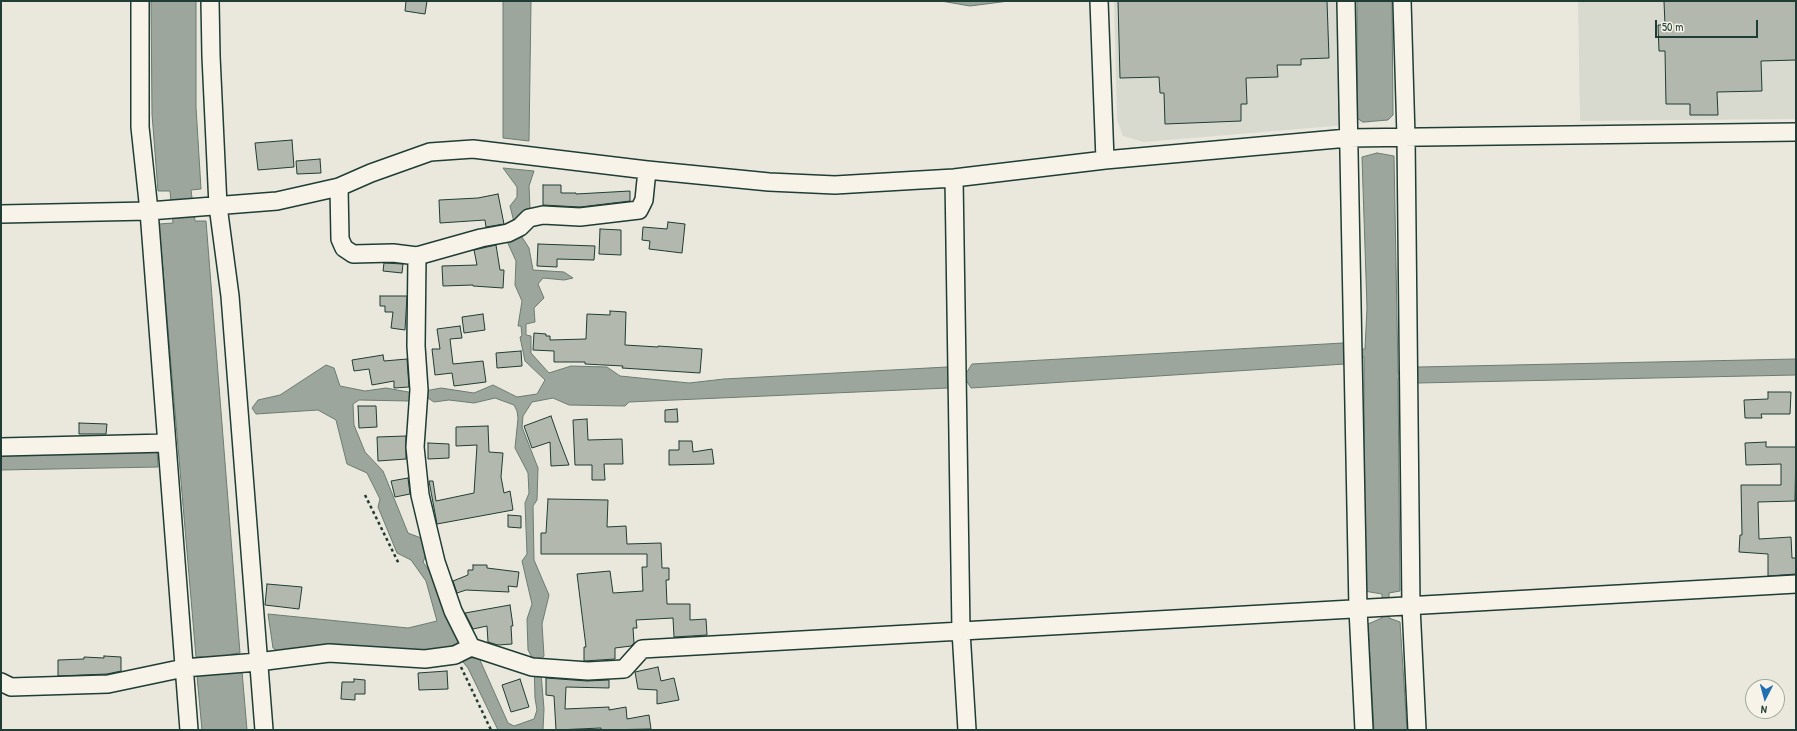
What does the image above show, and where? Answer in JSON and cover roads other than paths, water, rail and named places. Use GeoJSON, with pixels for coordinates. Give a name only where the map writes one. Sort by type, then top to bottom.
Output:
{"type":"FeatureCollection","features":[{"type":"Feature","properties":{"kind":"street"},"geometry":{"type":"LineString","coordinates":[[140,1],[140,127],[149,211],[167,443],[192,668],[189,730]]}},
{"type":"Feature","properties":{"kind":"street"},"geometry":{"type":"LineString","coordinates":[[210,1],[218,206],[230,296],[264,730]]}},
{"type":"Feature","properties":{"kind":"street"},"geometry":{"type":"LineString","coordinates":[[1099,1],[1105,160]]}},
{"type":"Feature","properties":{"kind":"street"},"geometry":{"type":"LineString","coordinates":[[1346,1],[1353,354],[1366,608],[1364,730]]}},
{"type":"Feature","properties":{"kind":"street"},"geometry":{"type":"LineString","coordinates":[[1402,1],[1406,137],[1408,376],[1404,606],[1417,730]]}},
{"type":"Feature","properties":{"kind":"street"},"geometry":{"type":"LineString","coordinates":[[1,214],[149,211],[278,201],[339,188],[371,173],[430,152],[473,149],[647,170],[769,182],[835,185],[954,178],[1105,160],[1348,138],[1796,132]]}},
{"type":"Feature","properties":{"kind":"street"},"geometry":{"type":"LineString","coordinates":[[339,188],[340,239],[344,248],[353,254],[393,253],[417,256],[516,229],[529,218],[543,215],[580,217],[639,210],[644,200],[647,170]]}},
{"type":"Feature","properties":{"kind":"street"},"geometry":{"type":"LineString","coordinates":[[954,178],[961,631],[967,730]]}},
{"type":"Feature","properties":{"kind":"street"},"geometry":{"type":"LineString","coordinates":[[417,256],[416,346],[418,395],[415,447],[420,495],[436,562],[453,611],[463,651]]}},
{"type":"Feature","properties":{"kind":"street"},"geometry":{"type":"LineString","coordinates":[[1,447],[167,443]]}},
{"type":"Feature","properties":{"kind":"street"},"geometry":{"type":"LineString","coordinates":[[1,682],[11,687],[108,684],[192,668],[330,653],[425,659],[463,651],[537,667],[588,671],[624,668],[642,649],[1796,584]]}}]}
